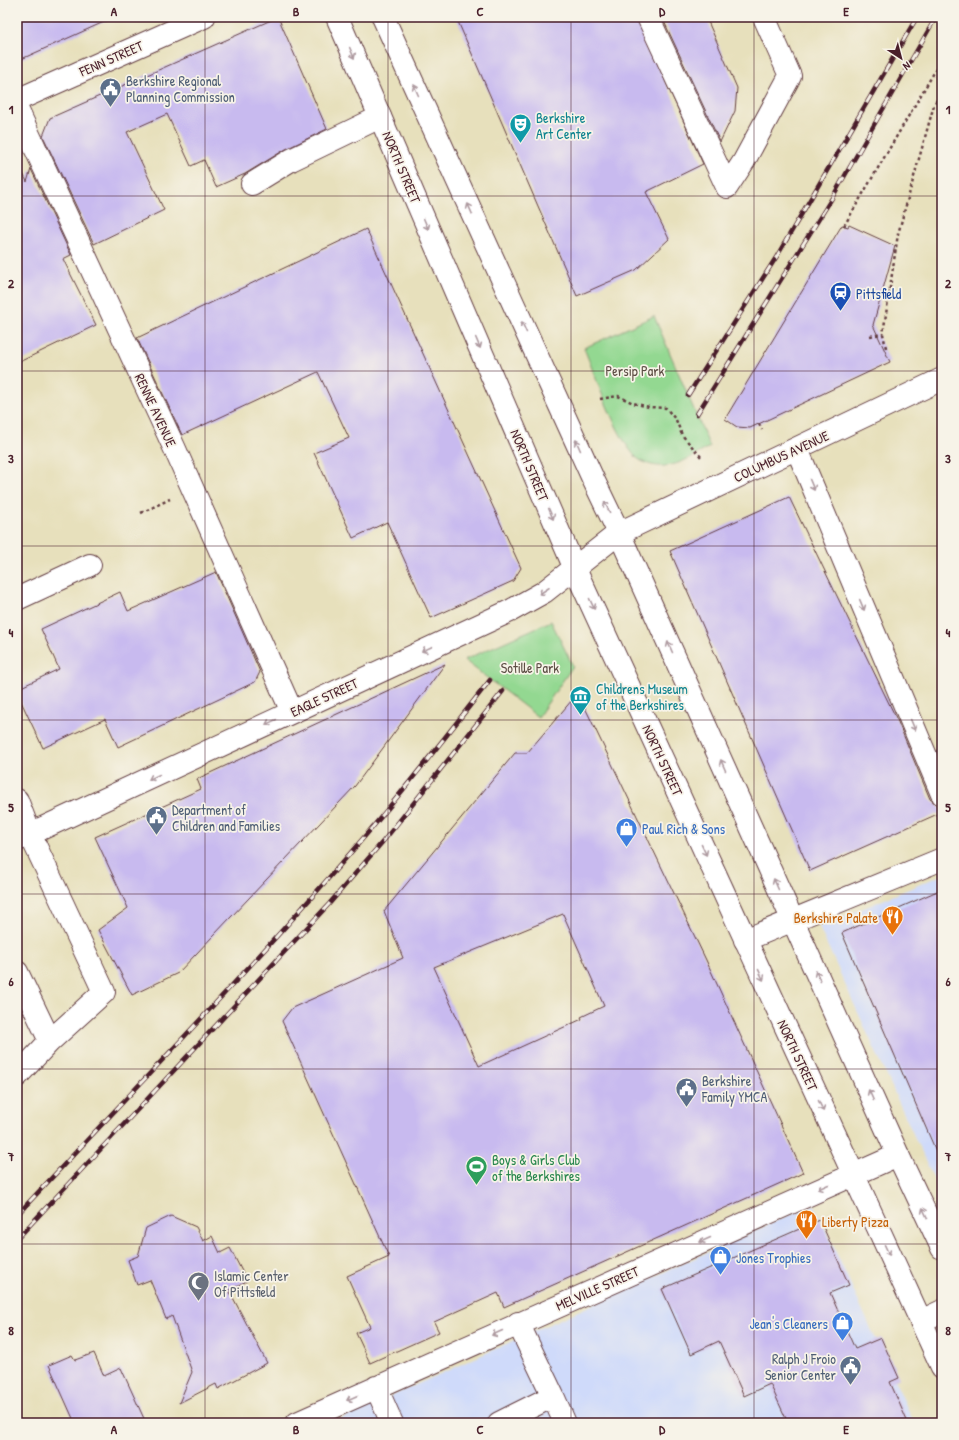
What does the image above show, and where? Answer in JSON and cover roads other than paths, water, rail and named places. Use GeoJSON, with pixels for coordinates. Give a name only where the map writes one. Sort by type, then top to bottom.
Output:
{"type":"FeatureCollection","features":[{"type":"Feature","properties":{"kind":"street","name":"FENN STREET"},"geometry":{"type":"LineString","coordinates":[[17,100],[204,17]]}},
{"type":"Feature","properties":{"kind":"street","name":"NORTH STREET"},"geometry":{"type":"LineString","coordinates":[[337,17],[575,569],[942,1367]]}},
{"type":"Feature","properties":{"kind":"street"},"geometry":{"type":"LineString","coordinates":[[383,17],[619,533],[898,1155],[942,1248]]}},
{"type":"Feature","properties":{"kind":"street"},"geometry":{"type":"LineString","coordinates":[[648,17],[727,187],[744,161],[790,76],[764,17]]}},
{"type":"Feature","properties":{"kind":"street","name":"RENNE AVENUE"},"geometry":{"type":"LineString","coordinates":[[17,109],[192,488],[292,712]]}},
{"type":"Feature","properties":{"kind":"street"},"geometry":{"type":"LineString","coordinates":[[252,184],[291,160],[380,117]]}},
{"type":"Feature","properties":{"kind":"street","name":"COLUMBUS AVENUE"},"geometry":{"type":"LineString","coordinates":[[619,533],[942,379]]}},
{"type":"Feature","properties":{"kind":"street"},"geometry":{"type":"LineString","coordinates":[[797,449],[942,794]]}},
{"type":"Feature","properties":{"kind":"street","name":"EAGLE STREET"},"geometry":{"type":"LineString","coordinates":[[23,837],[510,611],[544,592],[619,533]]}},
{"type":"Feature","properties":{"kind":"street"},"geometry":{"type":"LineString","coordinates":[[17,598],[90,565]]}},
{"type":"Feature","properties":{"kind":"street"},"geometry":{"type":"LineString","coordinates":[[17,800],[23,837],[104,992],[50,1041],[17,1076]]}},
{"type":"Feature","properties":{"kind":"street"},"geometry":{"type":"LineString","coordinates":[[745,940],[792,919],[942,859]]}},
{"type":"Feature","properties":{"kind":"street"},"geometry":{"type":"LineString","coordinates":[[17,972],[50,1041]]}},
{"type":"Feature","properties":{"kind":"street","name":"MELVILLE STREET"},"geometry":{"type":"LineString","coordinates":[[307,1421],[376,1387],[518,1323],[852,1174],[898,1155]]}},
{"type":"Feature","properties":{"kind":"street"},"geometry":{"type":"LineString","coordinates":[[921,1321],[942,1311]]}},
{"type":"Feature","properties":{"kind":"street"},"geometry":{"type":"LineString","coordinates":[[518,1323],[565,1423]]}},
{"type":"Feature","properties":{"kind":"street"},"geometry":{"type":"LineString","coordinates":[[376,1387],[392,1423]]}},
{"type":"Feature","properties":{"kind":"street"},"geometry":{"type":"LineString","coordinates":[[499,1423],[553,1396]]}},
{"type":"Feature","properties":{"kind":"railway"},"geometry":{"type":"LineString","coordinates":[[688,395],[777,256],[917,17]]}},
{"type":"Feature","properties":{"kind":"railway"},"geometry":{"type":"LineString","coordinates":[[697,414],[832,198],[936,17]]}},
{"type":"Feature","properties":{"kind":"railway"},"geometry":{"type":"LineString","coordinates":[[17,1215],[241,976],[328,879],[371,829],[490,680]]}},
{"type":"Feature","properties":{"kind":"railway"},"geometry":{"type":"LineString","coordinates":[[17,1239],[329,904],[385,839],[503,691]]}},
{"type":"Feature","properties":{"kind":"place","name":"Berkshire Regional Planning Commission"},"geometry":{"type":"Point","coordinates":[110,108]}},
{"type":"Feature","properties":{"kind":"place","name":"Berkshire Art Center"},"geometry":{"type":"Point","coordinates":[521,144]}},
{"type":"Feature","properties":{"kind":"place","name":"Pittsfield"},"geometry":{"type":"Point","coordinates":[841,312]}},
{"type":"Feature","properties":{"kind":"place","name":"Childrens Museum of the Berkshires"},"geometry":{"type":"Point","coordinates":[581,716]}},
{"type":"Feature","properties":{"kind":"place","name":"Department of Children and Families"},"geometry":{"type":"Point","coordinates":[156,836]}},
{"type":"Feature","properties":{"kind":"place","name":"Paul Rich & Sons"},"geometry":{"type":"Point","coordinates":[627,848]}},
{"type":"Feature","properties":{"kind":"place","name":"Berkshire Palate"},"geometry":{"type":"Point","coordinates":[893,936]}},
{"type":"Feature","properties":{"kind":"place","name":"Berkshire Family YMCA"},"geometry":{"type":"Point","coordinates":[686,1108]}},
{"type":"Feature","properties":{"kind":"place","name":"Boys & Girls Club of the Berkshires"},"geometry":{"type":"Point","coordinates":[476,1186]}},
{"type":"Feature","properties":{"kind":"place","name":"Liberty Pizza"},"geometry":{"type":"Point","coordinates":[806,1240]}},
{"type":"Feature","properties":{"kind":"place","name":"Jones Trophies"},"geometry":{"type":"Point","coordinates":[721,1276]}},
{"type":"Feature","properties":{"kind":"place","name":"Islamic Center Of Pittsfield"},"geometry":{"type":"Point","coordinates":[198,1302]}},
{"type":"Feature","properties":{"kind":"place","name":"Jean's Cleaners"},"geometry":{"type":"Point","coordinates":[843,1342]}},
{"type":"Feature","properties":{"kind":"place","name":"Ralph J Froio Senior Center"},"geometry":{"type":"Point","coordinates":[851,1386]}},
{"type":"Feature","properties":{"kind":"park label","name":"Persip Park"},"geometry":{"type":"Point","coordinates":[635,370]}},
{"type":"Feature","properties":{"kind":"park label","name":"Sotille Park"},"geometry":{"type":"Point","coordinates":[530,667]}}]}
